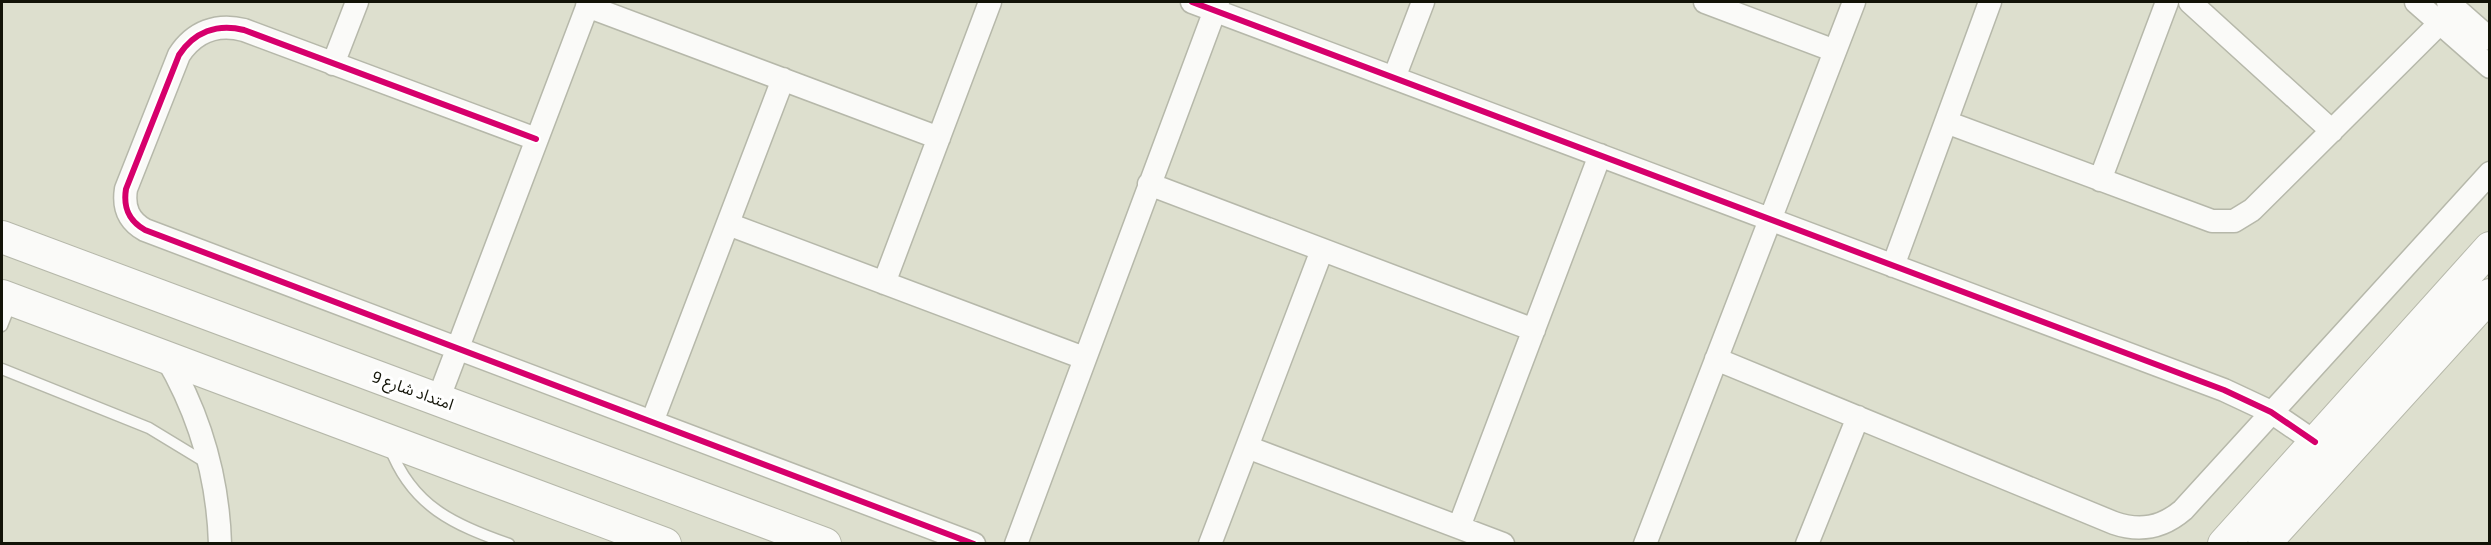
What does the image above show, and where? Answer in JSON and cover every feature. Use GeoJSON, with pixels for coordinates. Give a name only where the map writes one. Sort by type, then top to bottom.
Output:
{"type":"FeatureCollection","features":[{"type":"Feature","properties":{"kind":"street"},"geometry":{"type":"LineString","coordinates":[[333,64],[357,2]]}},
{"type":"Feature","properties":{"kind":"street"},"geometry":{"type":"LineString","coordinates":[[884,283],[990,2]]}},
{"type":"Feature","properties":{"kind":"street"},"geometry":{"type":"LineString","coordinates":[[1192,2],[1216,6],[1394,78],[2224,390],[2271,412],[2315,442]]}},
{"type":"Feature","properties":{"kind":"street"},"geometry":{"type":"LineString","coordinates":[[1394,78],[1423,2]]}},
{"type":"Feature","properties":{"kind":"street"},"geometry":{"type":"LineString","coordinates":[[1705,2],[1835,51]]}},
{"type":"Feature","properties":{"kind":"street"},"geometry":{"type":"LineString","coordinates":[[1645,543],[1854,2]]}},
{"type":"Feature","properties":{"kind":"street"},"geometry":{"type":"LineString","coordinates":[[1893,266],[1990,2]]}},
{"type":"Feature","properties":{"kind":"street"},"geometry":{"type":"LineString","coordinates":[[2100,180],[2167,2]]}},
{"type":"Feature","properties":{"kind":"street"},"geometry":{"type":"LineString","coordinates":[[2190,2],[2332,131]]}},
{"type":"Feature","properties":{"kind":"street"},"geometry":{"type":"LineString","coordinates":[[2416,2],[2490,67]]}},
{"type":"Feature","properties":{"kind":"street"},"geometry":{"type":"LineString","coordinates":[[2448,2],[2490,39]]}},
{"type":"Feature","properties":{"kind":"street"},"geometry":{"type":"LineString","coordinates":[[438,400],[588,4],[939,138]]}},
{"type":"Feature","properties":{"kind":"street"},"geometry":{"type":"LineString","coordinates":[[1016,543],[1216,6]]}},
{"type":"Feature","properties":{"kind":"street"},"geometry":{"type":"LineString","coordinates":[[1946,122],[2212,221],[2234,222],[2252,210],[2440,23]]}},
{"type":"Feature","properties":{"kind":"street"},"geometry":{"type":"LineString","coordinates":[[536,139],[234,28],[212,29],[193,39],[179,55],[126,189],[125,198],[128,214],[138,226],[145,230],[974,543]]}},
{"type":"Feature","properties":{"kind":"street"},"geometry":{"type":"LineString","coordinates":[[652,422],[783,79]]}},
{"type":"Feature","properties":{"kind":"street"},"geometry":{"type":"LineString","coordinates":[[1459,527],[1600,155]]}},
{"type":"Feature","properties":{"kind":"street"},"geometry":{"type":"LineString","coordinates":[[1716,359],[2114,523],[2138,528],[2162,524],[2183,510],[2490,173]]}},
{"type":"Feature","properties":{"kind":"street"},"geometry":{"type":"LineString","coordinates":[[1149,184],[1534,330]]}},
{"type":"Feature","properties":{"kind":"street"},"geometry":{"type":"LineString","coordinates":[[728,224],[1084,358]]}},
{"type":"Feature","properties":{"kind":"street","name":"امتداد شارع 9"},"geometry":{"type":"LineString","coordinates":[[2,237],[825,543]]}},
{"type":"Feature","properties":{"kind":"street"},"geometry":{"type":"LineString","coordinates":[[2224,543],[2490,248]]}},
{"type":"Feature","properties":{"kind":"street"},"geometry":{"type":"LineString","coordinates":[[1210,543],[1322,250]]}},
{"type":"Feature","properties":{"kind":"street"},"geometry":{"type":"LineString","coordinates":[[2264,543],[2490,295]]}},
{"type":"Feature","properties":{"kind":"street"},"geometry":{"type":"LineString","coordinates":[[5,307],[166,357],[666,543]]}},
{"type":"Feature","properties":{"kind":"street"},"geometry":{"type":"LineString","coordinates":[[166,357],[189,399],[212,467],[220,543]]}},
{"type":"Feature","properties":{"kind":"street"},"geometry":{"type":"LineString","coordinates":[[1807,543],[1858,417]]}},
{"type":"Feature","properties":{"kind":"street"},"geometry":{"type":"LineString","coordinates":[[1247,447],[1503,543]]}},
{"type":"Feature","properties":{"kind":"lane"},"geometry":{"type":"LineString","coordinates":[[2,369],[149,428],[212,467]]}},
{"type":"Feature","properties":{"kind":"lane"},"geometry":{"type":"LineString","coordinates":[[387,440],[403,476],[429,506],[463,527],[509,543]]}},
{"type":"Feature","properties":{"kind":"cycle path"},"geometry":{"type":"LineString","coordinates":[[1192,2],[2224,390],[2271,412],[2315,442]]}},
{"type":"Feature","properties":{"kind":"cycle path"},"geometry":{"type":"LineString","coordinates":[[536,139],[244,30],[216,29],[199,35],[179,55],[126,189],[125,202],[131,218],[145,230],[974,544]]}}]}
